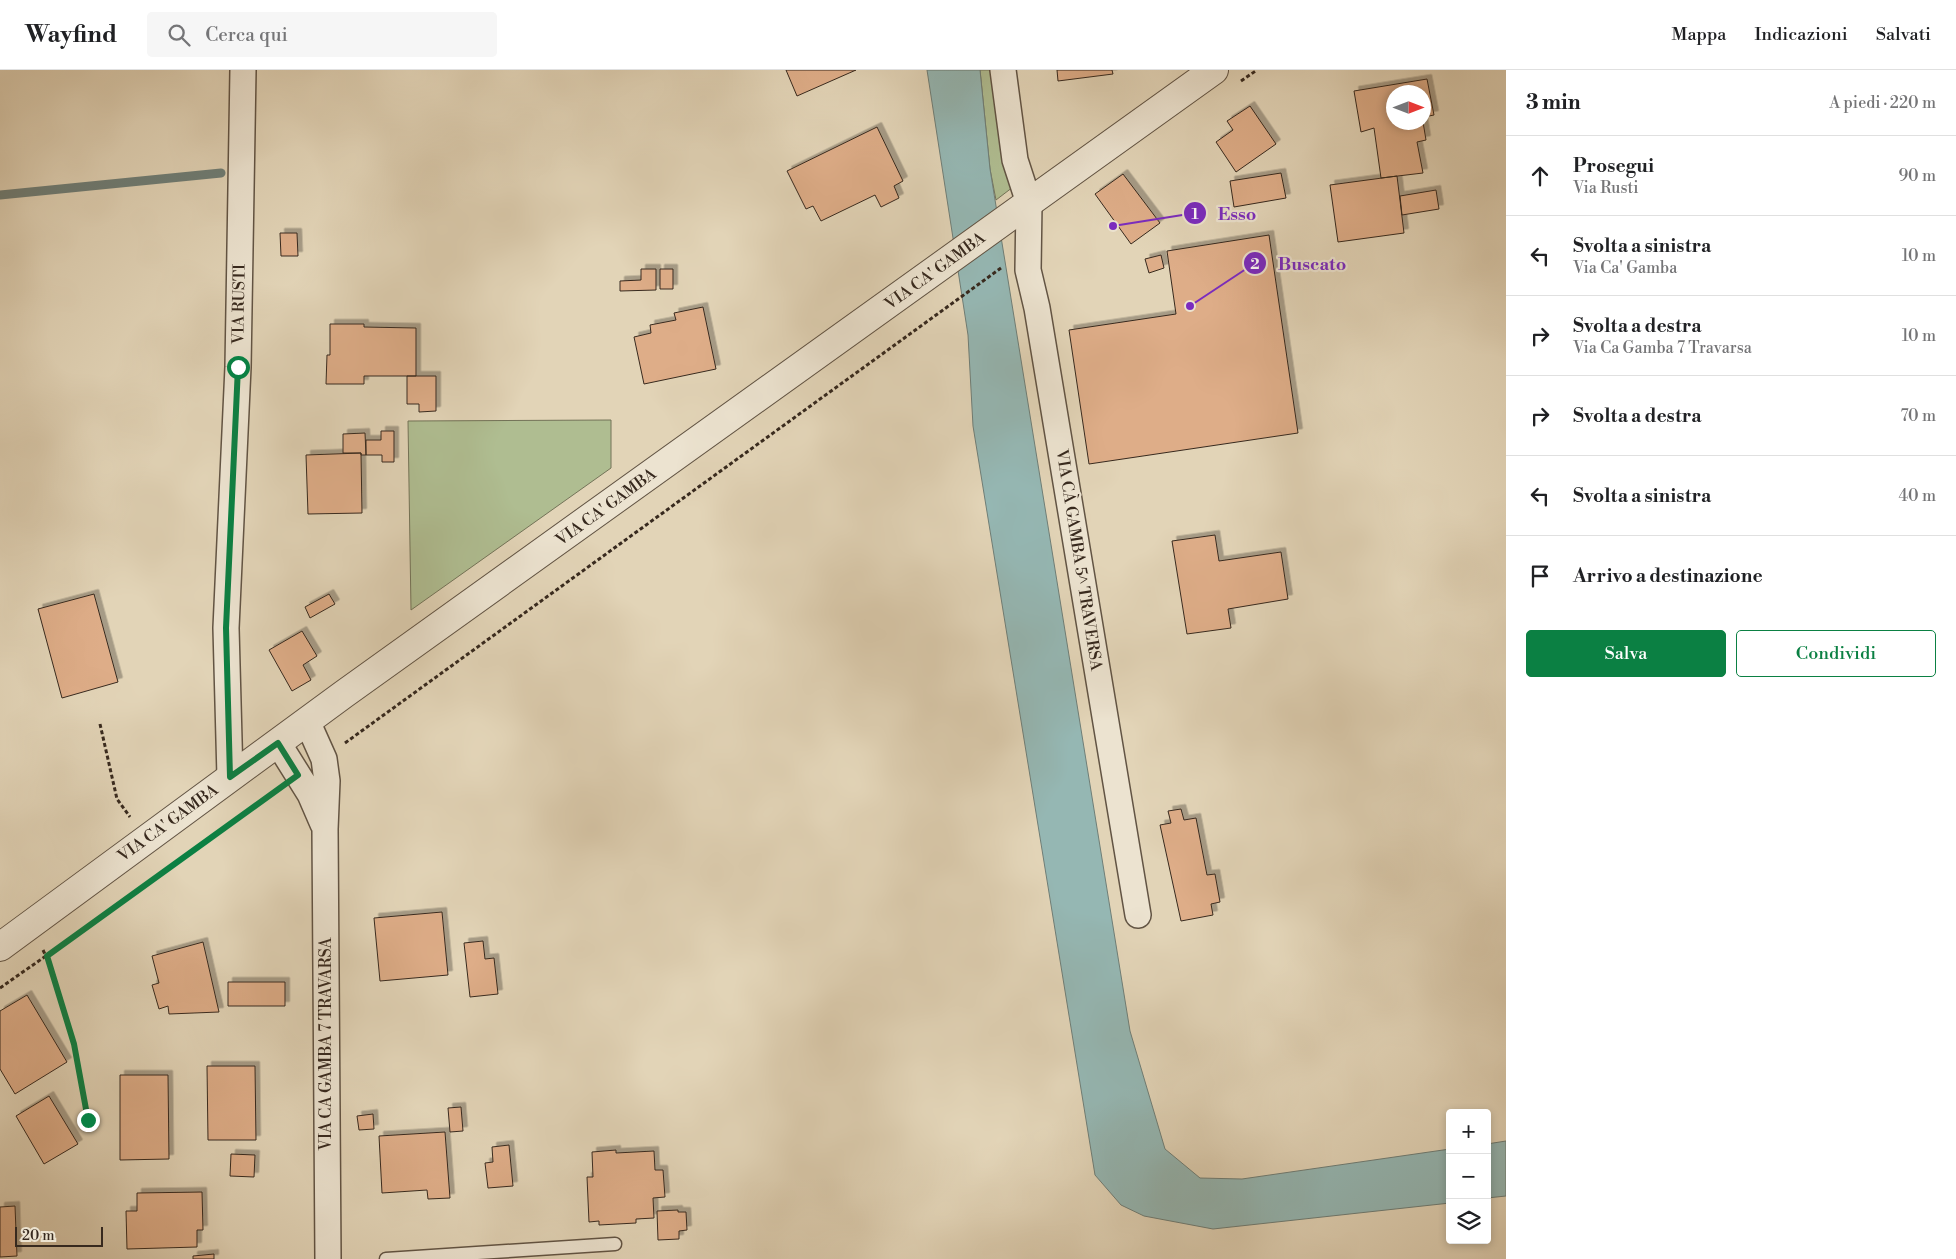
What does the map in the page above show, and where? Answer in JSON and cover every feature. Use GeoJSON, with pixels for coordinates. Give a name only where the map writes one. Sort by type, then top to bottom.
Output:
{"type":"FeatureCollection","features":[{"type":"Feature","properties":{"kind":"street","name":"VIA RUSTI"},"geometry":{"type":"LineString","coordinates":[[230,777],[226,628],[238,376],[243,70]]}},
{"type":"Feature","properties":{"kind":"street","name":"VIA CÀ GAMBA 5^ TRAVERSA"},"geometry":{"type":"LineString","coordinates":[[1003,70],[1015,160],[1029,204],[1028,270],[1040,327],[1138,916]]}},
{"type":"Feature","properties":{"kind":"street","name":"VIA CA' GAMBA"},"geometry":{"type":"LineString","coordinates":[[0,947],[230,777],[1214,70]]}},
{"type":"Feature","properties":{"kind":"street","name":"VIA CA GAMBA 7 TRAVARSA"},"geometry":{"type":"LineString","coordinates":[[308,721],[324,759],[327,781],[324,829],[328,1259]]}},
{"type":"Feature","properties":{"kind":"street","name":"VIA CA GAMBA 7 TRAVARSA"},"geometry":{"type":"LineString","coordinates":[[278,743],[310,794],[324,829]]}},
{"type":"Feature","properties":{"kind":"lane"},"geometry":{"type":"LineString","coordinates":[[386,1259],[615,1244]]}},
{"type":"Feature","properties":{"kind":"path"},"geometry":{"type":"LineString","coordinates":[[324,759],[935,314],[1006,265]]}},
{"type":"Feature","properties":{"kind":"path"},"geometry":{"type":"LineString","coordinates":[[100,724],[117,800],[146,839]]}},
{"type":"Feature","properties":{"kind":"path"},"geometry":{"type":"LineString","coordinates":[[0,988],[298,775]]}},
{"type":"Feature","properties":{"kind":"path"},"geometry":{"type":"LineString","coordinates":[[27,927],[47,956],[74,1044],[88,1120]]}},
{"type":"Feature","properties":{"kind":"green space"},"geometry":{"type":"Polygon","coordinates":[[[980,70],[993,70],[1013,187],[996,200],[990,169],[980,70]]]}},
{"type":"Feature","properties":{"kind":"green space"},"geometry":{"type":"Polygon","coordinates":[[[611,420],[611,468],[411,610],[408,421],[611,420]]]}},
{"type":"Feature","properties":{"kind":"water"},"geometry":{"type":"Polygon","coordinates":[[[927,70],[980,70],[990,169],[1130,1031],[1165,1149],[1200,1178],[1242,1179],[1446,1150],[1446,1203],[1213,1229],[1144,1216],[1121,1205],[1095,1175],[973,426],[968,335],[927,70]]]}},
{"type":"Feature","properties":{"kind":"water"},"geometry":{"type":"Polygon","coordinates":[[[1506,1141],[1506,1196],[1491,1198],[1491,1143],[1506,1141]]]}},
{"type":"Feature","properties":{"kind":"building"},"geometry":{"type":"Polygon","coordinates":[[[786,70],[856,70],[797,96],[786,70]]]}},
{"type":"Feature","properties":{"kind":"building"},"geometry":{"type":"Polygon","coordinates":[[[1057,70],[1112,70],[1113,74],[1058,81],[1057,70]]]}},
{"type":"Feature","properties":{"kind":"building"},"geometry":{"type":"Polygon","coordinates":[[[1427,79],[1428,85],[1390,85],[1427,79]]]}},
{"type":"Feature","properties":{"kind":"building"},"geometry":{"type":"Polygon","coordinates":[[[1386,86],[1386,130],[1424,130],[1426,140],[1417,142],[1423,173],[1381,178],[1374,128],[1361,132],[1354,91],[1386,86]]]}},
{"type":"Feature","properties":{"kind":"building"},"geometry":{"type":"Polygon","coordinates":[[[1431,100],[1434,115],[1431,116],[1431,100]]]}},
{"type":"Feature","properties":{"kind":"building"},"geometry":{"type":"Polygon","coordinates":[[[1250,106],[1276,144],[1236,172],[1216,142],[1233,130],[1227,121],[1250,106]]]}},
{"type":"Feature","properties":{"kind":"building"},"geometry":{"type":"Polygon","coordinates":[[[877,127],[903,181],[894,186],[899,198],[881,207],[875,195],[821,221],[813,206],[806,209],[787,171],[877,127]]]}},
{"type":"Feature","properties":{"kind":"building"},"geometry":{"type":"Polygon","coordinates":[[[1281,173],[1286,198],[1234,207],[1230,181],[1281,173]]]}},
{"type":"Feature","properties":{"kind":"building"},"geometry":{"type":"Polygon","coordinates":[[[1123,174],[1160,223],[1131,244],[1095,194],[1123,174]]]}},
{"type":"Feature","properties":{"kind":"building"},"geometry":{"type":"Polygon","coordinates":[[[1397,176],[1404,233],[1338,242],[1330,185],[1397,176]]]}},
{"type":"Feature","properties":{"kind":"building"},"geometry":{"type":"Polygon","coordinates":[[[1436,190],[1439,209],[1402,215],[1400,196],[1436,190]]]}},
{"type":"Feature","properties":{"kind":"building"},"geometry":{"type":"Polygon","coordinates":[[[280,233],[297,233],[298,256],[281,256],[280,233]]]}},
{"type":"Feature","properties":{"kind":"building"},"geometry":{"type":"Polygon","coordinates":[[[1269,235],[1298,433],[1089,464],[1069,330],[1176,314],[1167,251],[1269,235]]]}},
{"type":"Feature","properties":{"kind":"building"},"geometry":{"type":"Polygon","coordinates":[[[1161,255],[1164,268],[1149,273],[1145,259],[1161,255]]]}},
{"type":"Feature","properties":{"kind":"building"},"geometry":{"type":"Polygon","coordinates":[[[641,269],[656,269],[656,290],[620,291],[620,281],[641,280],[641,269]]]}},
{"type":"Feature","properties":{"kind":"building"},"geometry":{"type":"Polygon","coordinates":[[[660,269],[673,269],[673,289],[660,289],[660,269]]]}},
{"type":"Feature","properties":{"kind":"building"},"geometry":{"type":"Polygon","coordinates":[[[703,307],[716,369],[644,384],[634,337],[651,333],[650,325],[676,320],[674,313],[703,307]]]}},
{"type":"Feature","properties":{"kind":"building"},"geometry":{"type":"Polygon","coordinates":[[[330,324],[364,324],[364,327],[416,328],[416,376],[364,376],[364,384],[326,384],[327,355],[330,355],[330,324]]]}},
{"type":"Feature","properties":{"kind":"building"},"geometry":{"type":"Polygon","coordinates":[[[407,376],[436,376],[436,411],[419,412],[419,404],[407,404],[407,376]]]}},
{"type":"Feature","properties":{"kind":"building"},"geometry":{"type":"Polygon","coordinates":[[[381,431],[394,431],[394,462],[382,462],[382,455],[366,455],[366,440],[381,440],[381,431]]]}},
{"type":"Feature","properties":{"kind":"building"},"geometry":{"type":"Polygon","coordinates":[[[365,433],[366,455],[361,455],[361,453],[343,453],[343,434],[365,433]]]}},
{"type":"Feature","properties":{"kind":"building"},"geometry":{"type":"Polygon","coordinates":[[[361,453],[362,513],[308,514],[306,455],[361,453]]]}},
{"type":"Feature","properties":{"kind":"building"},"geometry":{"type":"Polygon","coordinates":[[[1215,535],[1219,561],[1281,552],[1288,599],[1228,609],[1231,628],[1187,634],[1172,541],[1215,535]]]}},
{"type":"Feature","properties":{"kind":"building"},"geometry":{"type":"Polygon","coordinates":[[[94,594],[118,682],[62,698],[38,609],[94,594]]]}},
{"type":"Feature","properties":{"kind":"building"},"geometry":{"type":"Polygon","coordinates":[[[329,594],[335,604],[310,618],[305,607],[329,594]]]}},
{"type":"Feature","properties":{"kind":"building"},"geometry":{"type":"Polygon","coordinates":[[[302,631],[317,656],[303,665],[311,680],[292,691],[269,650],[302,631]]]}},
{"type":"Feature","properties":{"kind":"building"},"geometry":{"type":"Polygon","coordinates":[[[1181,809],[1184,820],[1196,818],[1207,875],[1215,874],[1220,902],[1211,904],[1213,915],[1181,921],[1160,825],[1171,823],[1168,811],[1181,809]]]}},
{"type":"Feature","properties":{"kind":"building"},"geometry":{"type":"Polygon","coordinates":[[[442,912],[448,975],[380,981],[374,918],[442,912]]]}},
{"type":"Feature","properties":{"kind":"building"},"geometry":{"type":"Polygon","coordinates":[[[483,941],[485,959],[494,958],[498,994],[470,997],[464,943],[483,941]]]}},
{"type":"Feature","properties":{"kind":"building"},"geometry":{"type":"Polygon","coordinates":[[[203,942],[219,1012],[169,1014],[168,1006],[159,1009],[152,985],[159,983],[152,956],[203,942]]]}},
{"type":"Feature","properties":{"kind":"building"},"geometry":{"type":"Polygon","coordinates":[[[228,982],[285,982],[285,1006],[228,1006],[228,982]]]}},
{"type":"Feature","properties":{"kind":"building"},"geometry":{"type":"Polygon","coordinates":[[[27,995],[67,1062],[15,1094],[0,1069],[0,1011],[27,995]]]}},
{"type":"Feature","properties":{"kind":"building"},"geometry":{"type":"Polygon","coordinates":[[[207,1066],[255,1066],[256,1140],[208,1140],[207,1066]]]}},
{"type":"Feature","properties":{"kind":"building"},"geometry":{"type":"Polygon","coordinates":[[[120,1075],[168,1075],[169,1159],[120,1160],[120,1075]]]}},
{"type":"Feature","properties":{"kind":"building"},"geometry":{"type":"Polygon","coordinates":[[[49,1096],[78,1144],[44,1164],[16,1116],[49,1096]]]}},
{"type":"Feature","properties":{"kind":"building"},"geometry":{"type":"Polygon","coordinates":[[[461,1107],[463,1131],[450,1132],[448,1108],[461,1107]]]}},
{"type":"Feature","properties":{"kind":"building"},"geometry":{"type":"Polygon","coordinates":[[[373,1114],[374,1129],[359,1130],[357,1116],[373,1114]]]}},
{"type":"Feature","properties":{"kind":"building"},"geometry":{"type":"Polygon","coordinates":[[[445,1132],[450,1198],[428,1199],[427,1190],[382,1193],[379,1136],[445,1132]]]}},
{"type":"Feature","properties":{"kind":"building"},"geometry":{"type":"Polygon","coordinates":[[[509,1145],[513,1186],[488,1188],[485,1163],[493,1162],[492,1147],[509,1145]]]}},
{"type":"Feature","properties":{"kind":"building"},"geometry":{"type":"Polygon","coordinates":[[[616,1150],[616,1153],[654,1151],[655,1170],[663,1170],[665,1197],[653,1198],[654,1218],[636,1219],[636,1223],[599,1225],[599,1221],[589,1222],[587,1177],[593,1177],[592,1152],[616,1150]]]}},
{"type":"Feature","properties":{"kind":"building"},"geometry":{"type":"Polygon","coordinates":[[[231,1154],[255,1155],[254,1177],[230,1176],[231,1154]]]}},
{"type":"Feature","properties":{"kind":"building"},"geometry":{"type":"Polygon","coordinates":[[[202,1192],[203,1230],[197,1230],[197,1247],[127,1249],[126,1211],[137,1211],[137,1193],[202,1192]]]}},
{"type":"Feature","properties":{"kind":"building"},"geometry":{"type":"Polygon","coordinates":[[[15,1206],[17,1256],[0,1257],[0,1207],[15,1206]]]}},
{"type":"Feature","properties":{"kind":"building"},"geometry":{"type":"Polygon","coordinates":[[[678,1210],[678,1212],[686,1212],[687,1230],[679,1231],[679,1239],[658,1240],[657,1211],[678,1210]]]}},
{"type":"Feature","properties":{"kind":"building"},"geometry":{"type":"Polygon","coordinates":[[[214,1254],[214,1259],[193,1259],[193,1256],[214,1254]]]}},
{"type":"Feature","properties":{"kind":"waterway"},"geometry":{"type":"LineString","coordinates":[[0,195],[221,173]]}},
{"type":"Feature","properties":{"kind":"place","name":"Esso"},"geometry":{"type":"Point","coordinates":[1113,226]}},
{"type":"Feature","properties":{"kind":"place","name":"Buscato"},"geometry":{"type":"Point","coordinates":[1190,306]}},
{"type":"Feature","properties":{"kind":"route"},"geometry":{"type":"LineString","coordinates":[[88,1120],[74,1044],[47,956],[298,775],[278,743],[230,777],[226,628],[236,444],[238,367]]}}]}
